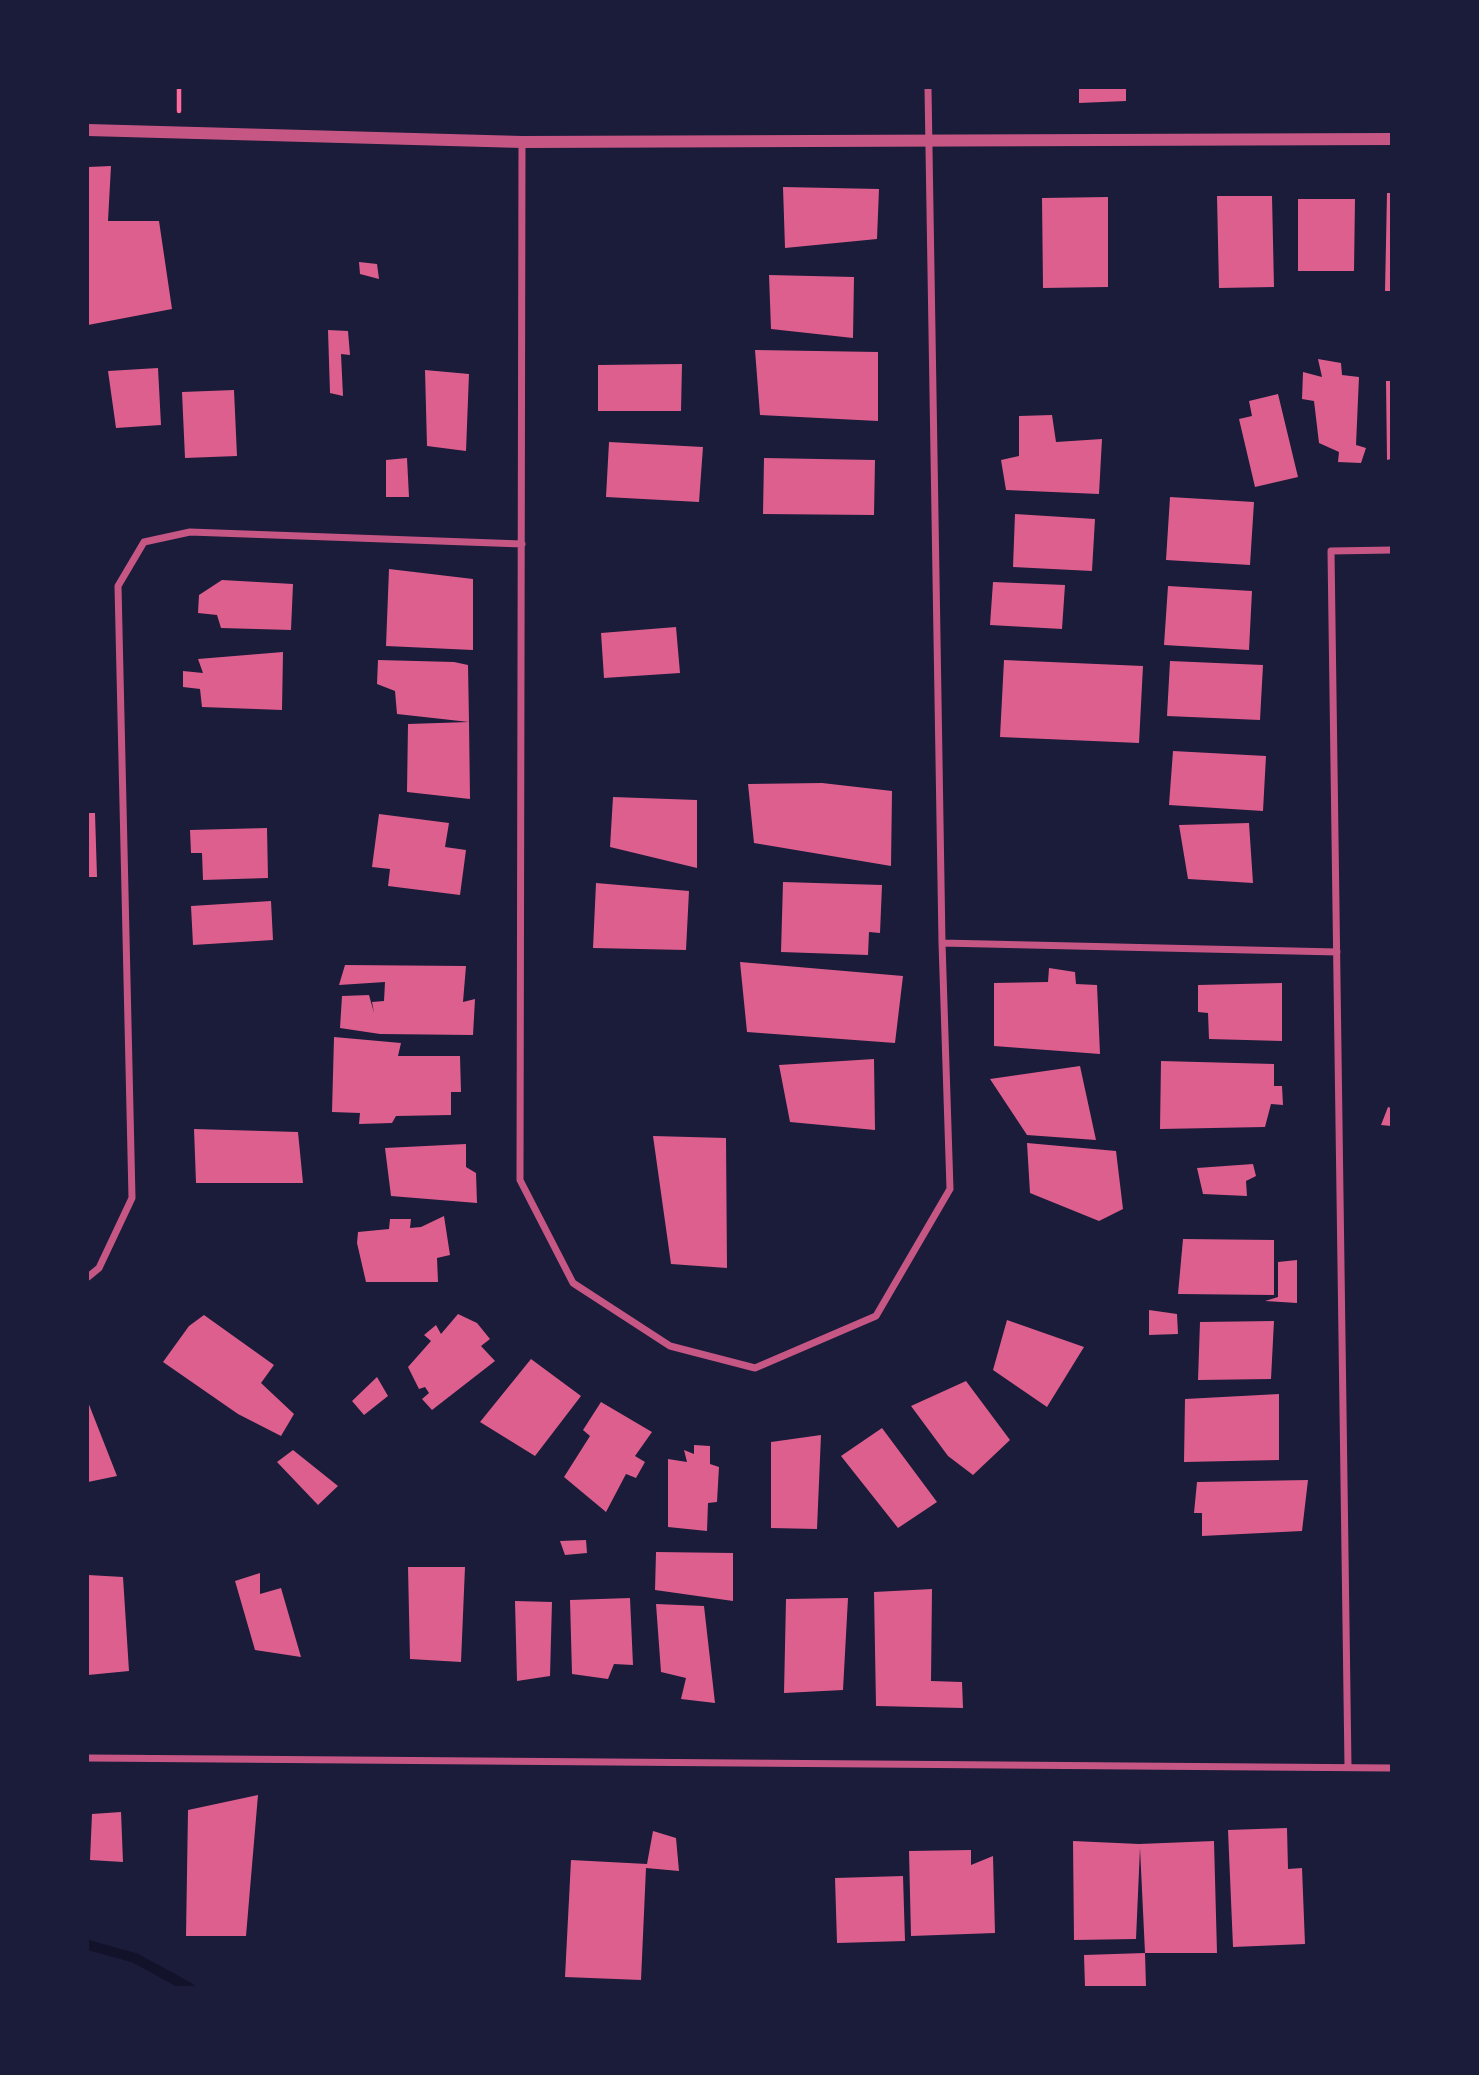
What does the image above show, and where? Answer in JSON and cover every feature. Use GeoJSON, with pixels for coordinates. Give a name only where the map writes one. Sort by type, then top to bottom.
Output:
{"type":"FeatureCollection","features":[{"type":"Feature","properties":{"kind":"street"},"geometry":{"type":"LineString","coordinates":[[522,142],[520,1180],[573,1283],[670,1346],[755,1368],[876,1316],[950,1189],[942,943],[931,140],[928,88]]}},
{"type":"Feature","properties":{"kind":"street"},"geometry":{"type":"LineString","coordinates":[[88,130],[522,142],[1391,139]]}},
{"type":"Feature","properties":{"kind":"street"},"geometry":{"type":"LineString","coordinates":[[88,1277],[99,1268],[132,1198],[118,586],[144,542],[190,532],[522,544]]}},
{"type":"Feature","properties":{"kind":"street"},"geometry":{"type":"LineString","coordinates":[[1348,1767],[1331,551],[1391,550]]}},
{"type":"Feature","properties":{"kind":"street"},"geometry":{"type":"LineString","coordinates":[[942,943],[1336,952]]}},
{"type":"Feature","properties":{"kind":"street"},"geometry":{"type":"LineString","coordinates":[[88,1758],[1391,1768]]}},
{"type":"Feature","properties":{"kind":"building"},"geometry":{"type":"Polygon","coordinates":[[[1079,88],[1126,88],[1126,101],[1079,103],[1079,88]]]}},
{"type":"Feature","properties":{"kind":"building"},"geometry":{"type":"Polygon","coordinates":[[[111,166],[108,221],[159,221],[172,309],[88,325],[88,167],[111,166]]]}},
{"type":"Feature","properties":{"kind":"building"},"geometry":{"type":"Polygon","coordinates":[[[783,187],[879,189],[877,239],[785,248],[783,187]]]}},
{"type":"Feature","properties":{"kind":"building"},"geometry":{"type":"Polygon","coordinates":[[[1387,193],[1391,193],[1391,291],[1385,291],[1387,193]]]}},
{"type":"Feature","properties":{"kind":"building"},"geometry":{"type":"Polygon","coordinates":[[[1217,196],[1272,196],[1274,287],[1219,288],[1217,196]]]}},
{"type":"Feature","properties":{"kind":"building"},"geometry":{"type":"Polygon","coordinates":[[[1108,197],[1108,287],[1043,288],[1042,198],[1108,197]]]}},
{"type":"Feature","properties":{"kind":"building"},"geometry":{"type":"Polygon","coordinates":[[[1298,199],[1355,199],[1354,271],[1298,271],[1298,199]]]}},
{"type":"Feature","properties":{"kind":"building"},"geometry":{"type":"Polygon","coordinates":[[[359,262],[377,264],[379,279],[360,274],[359,262]]]}},
{"type":"Feature","properties":{"kind":"building"},"geometry":{"type":"Polygon","coordinates":[[[769,275],[854,277],[853,338],[771,329],[769,275]]]}},
{"type":"Feature","properties":{"kind":"building"},"geometry":{"type":"Polygon","coordinates":[[[328,330],[348,331],[350,355],[341,354],[343,396],[330,393],[328,330]]]}},
{"type":"Feature","properties":{"kind":"building"},"geometry":{"type":"Polygon","coordinates":[[[755,350],[878,352],[878,421],[760,415],[755,350]]]}},
{"type":"Feature","properties":{"kind":"building"},"geometry":{"type":"Polygon","coordinates":[[[1318,359],[1341,363],[1342,375],[1359,377],[1356,445],[1366,448],[1361,463],[1338,462],[1339,452],[1319,443],[1314,401],[1302,399],[1303,372],[1322,377],[1318,359]]]}},
{"type":"Feature","properties":{"kind":"building"},"geometry":{"type":"Polygon","coordinates":[[[682,364],[681,411],[598,411],[598,365],[682,364]]]}},
{"type":"Feature","properties":{"kind":"building"},"geometry":{"type":"Polygon","coordinates":[[[158,368],[161,425],[116,428],[108,371],[158,368]]]}},
{"type":"Feature","properties":{"kind":"building"},"geometry":{"type":"Polygon","coordinates":[[[425,370],[469,374],[466,451],[427,446],[425,370]]]}},
{"type":"Feature","properties":{"kind":"building"},"geometry":{"type":"Polygon","coordinates":[[[1386,381],[1391,381],[1391,459],[1387,460],[1386,381]]]}},
{"type":"Feature","properties":{"kind":"building"},"geometry":{"type":"Polygon","coordinates":[[[234,390],[237,456],[185,458],[182,392],[234,390]]]}},
{"type":"Feature","properties":{"kind":"building"},"geometry":{"type":"Polygon","coordinates":[[[1278,394],[1298,477],[1255,487],[1239,419],[1252,416],[1249,401],[1278,394]]]}},
{"type":"Feature","properties":{"kind":"building"},"geometry":{"type":"Polygon","coordinates":[[[1052,415],[1056,442],[1102,439],[1099,494],[1006,490],[1001,460],[1019,456],[1019,416],[1052,415]]]}},
{"type":"Feature","properties":{"kind":"building"},"geometry":{"type":"Polygon","coordinates":[[[609,442],[703,447],[699,502],[606,497],[609,442]]]}},
{"type":"Feature","properties":{"kind":"building"},"geometry":{"type":"Polygon","coordinates":[[[407,458],[409,497],[386,497],[386,460],[407,458]]]}},
{"type":"Feature","properties":{"kind":"building"},"geometry":{"type":"Polygon","coordinates":[[[764,458],[875,460],[874,515],[763,514],[764,458]]]}},
{"type":"Feature","properties":{"kind":"building"},"geometry":{"type":"Polygon","coordinates":[[[1170,497],[1254,502],[1250,565],[1166,560],[1170,497]]]}},
{"type":"Feature","properties":{"kind":"building"},"geometry":{"type":"Polygon","coordinates":[[[1015,514],[1095,519],[1092,571],[1013,567],[1015,514]]]}},
{"type":"Feature","properties":{"kind":"building"},"geometry":{"type":"Polygon","coordinates":[[[389,569],[473,579],[473,650],[386,646],[389,569]]]}},
{"type":"Feature","properties":{"kind":"building"},"geometry":{"type":"Polygon","coordinates":[[[222,580],[293,584],[291,630],[221,628],[217,615],[198,613],[199,595],[222,580]]]}},
{"type":"Feature","properties":{"kind":"building"},"geometry":{"type":"Polygon","coordinates":[[[993,582],[1065,585],[1062,629],[990,625],[993,582]]]}},
{"type":"Feature","properties":{"kind":"building"},"geometry":{"type":"Polygon","coordinates":[[[1168,586],[1252,591],[1249,650],[1164,645],[1168,586]]]}},
{"type":"Feature","properties":{"kind":"building"},"geometry":{"type":"Polygon","coordinates":[[[676,627],[680,673],[604,678],[601,633],[676,627]]]}},
{"type":"Feature","properties":{"kind":"building"},"geometry":{"type":"Polygon","coordinates":[[[283,652],[282,710],[202,707],[200,689],[183,687],[183,671],[203,673],[198,659],[283,652]]]}},
{"type":"Feature","properties":{"kind":"building"},"geometry":{"type":"Polygon","coordinates":[[[378,660],[454,662],[468,665],[469,722],[397,714],[395,691],[377,684],[378,660]]]}},
{"type":"Feature","properties":{"kind":"building"},"geometry":{"type":"Polygon","coordinates":[[[1004,660],[1143,666],[1139,743],[1000,737],[1004,660]]]}},
{"type":"Feature","properties":{"kind":"building"},"geometry":{"type":"Polygon","coordinates":[[[1170,661],[1263,665],[1260,720],[1167,716],[1170,661]]]}},
{"type":"Feature","properties":{"kind":"building"},"geometry":{"type":"Polygon","coordinates":[[[469,722],[470,799],[407,792],[408,724],[469,722]]]}},
{"type":"Feature","properties":{"kind":"building"},"geometry":{"type":"Polygon","coordinates":[[[1173,751],[1266,756],[1263,811],[1169,805],[1173,751]]]}},
{"type":"Feature","properties":{"kind":"building"},"geometry":{"type":"Polygon","coordinates":[[[822,783],[892,791],[891,866],[754,843],[748,784],[822,783]]]}},
{"type":"Feature","properties":{"kind":"building"},"geometry":{"type":"Polygon","coordinates":[[[613,797],[697,800],[697,868],[610,847],[613,797]]]}},
{"type":"Feature","properties":{"kind":"building"},"geometry":{"type":"Polygon","coordinates":[[[88,813],[95,813],[97,877],[88,877],[88,813]]]}},
{"type":"Feature","properties":{"kind":"building"},"geometry":{"type":"Polygon","coordinates":[[[379,814],[449,823],[445,847],[466,850],[460,895],[388,886],[390,869],[372,867],[379,814]]]}},
{"type":"Feature","properties":{"kind":"building"},"geometry":{"type":"Polygon","coordinates":[[[1249,823],[1253,883],[1188,879],[1179,825],[1249,823]]]}},
{"type":"Feature","properties":{"kind":"building"},"geometry":{"type":"Polygon","coordinates":[[[267,828],[268,878],[203,880],[202,853],[191,853],[190,830],[267,828]]]}},
{"type":"Feature","properties":{"kind":"building"},"geometry":{"type":"Polygon","coordinates":[[[783,882],[882,885],[880,933],[869,932],[868,955],[781,952],[783,882]]]}},
{"type":"Feature","properties":{"kind":"building"},"geometry":{"type":"Polygon","coordinates":[[[596,883],[689,891],[686,950],[593,948],[596,883]]]}},
{"type":"Feature","properties":{"kind":"building"},"geometry":{"type":"Polygon","coordinates":[[[271,901],[273,940],[193,945],[191,906],[271,901]]]}},
{"type":"Feature","properties":{"kind":"building"},"geometry":{"type":"Polygon","coordinates":[[[740,962],[903,976],[895,1043],[747,1032],[740,962]]]}},
{"type":"Feature","properties":{"kind":"building"},"geometry":{"type":"Polygon","coordinates":[[[345,965],[466,966],[463,1002],[475,999],[473,1035],[380,1034],[340,1028],[342,996],[369,995],[374,1013],[372,1002],[384,1001],[385,982],[339,985],[345,965]]]}},
{"type":"Feature","properties":{"kind":"building"},"geometry":{"type":"Polygon","coordinates":[[[1049,968],[1075,972],[1076,984],[1097,985],[1100,1054],[994,1046],[994,983],[1048,982],[1049,968]]]}},
{"type":"Feature","properties":{"kind":"building"},"geometry":{"type":"Polygon","coordinates":[[[1282,983],[1282,1041],[1209,1039],[1208,1013],[1198,1012],[1198,985],[1282,983]]]}},
{"type":"Feature","properties":{"kind":"building"},"geometry":{"type":"Polygon","coordinates":[[[334,1037],[401,1043],[398,1056],[460,1056],[461,1092],[451,1092],[451,1115],[396,1116],[392,1123],[359,1124],[360,1113],[332,1112],[334,1037]]]}},
{"type":"Feature","properties":{"kind":"building"},"geometry":{"type":"Polygon","coordinates":[[[874,1059],[875,1130],[790,1122],[779,1065],[874,1059]]]}},
{"type":"Feature","properties":{"kind":"building"},"geometry":{"type":"Polygon","coordinates":[[[1161,1061],[1274,1064],[1274,1086],[1282,1086],[1283,1105],[1271,1104],[1265,1127],[1160,1129],[1161,1061]]]}},
{"type":"Feature","properties":{"kind":"building"},"geometry":{"type":"Polygon","coordinates":[[[1080,1066],[1096,1140],[1027,1135],[990,1079],[1080,1066]]]}},
{"type":"Feature","properties":{"kind":"building"},"geometry":{"type":"Polygon","coordinates":[[[1388,1107],[1391,1108],[1391,1126],[1381,1125],[1388,1107]]]}},
{"type":"Feature","properties":{"kind":"building"},"geometry":{"type":"Polygon","coordinates":[[[194,1129],[298,1132],[303,1183],[196,1183],[194,1129]]]}},
{"type":"Feature","properties":{"kind":"building"},"geometry":{"type":"Polygon","coordinates":[[[653,1136],[726,1138],[727,1268],[671,1264],[653,1136]]]}},
{"type":"Feature","properties":{"kind":"building"},"geometry":{"type":"Polygon","coordinates":[[[1027,1143],[1116,1151],[1123,1209],[1099,1221],[1030,1193],[1027,1143]]]}},
{"type":"Feature","properties":{"kind":"building"},"geometry":{"type":"Polygon","coordinates":[[[466,1144],[466,1167],[476,1173],[477,1203],[391,1196],[385,1148],[466,1144]]]}},
{"type":"Feature","properties":{"kind":"building"},"geometry":{"type":"Polygon","coordinates":[[[1253,1164],[1256,1176],[1246,1181],[1247,1196],[1203,1194],[1197,1168],[1253,1164]]]}},
{"type":"Feature","properties":{"kind":"building"},"geometry":{"type":"Polygon","coordinates":[[[444,1216],[450,1255],[437,1258],[438,1282],[366,1282],[357,1243],[358,1232],[389,1229],[390,1219],[411,1219],[410,1228],[421,1227],[444,1216]]]}},
{"type":"Feature","properties":{"kind":"building"},"geometry":{"type":"Polygon","coordinates":[[[1183,1239],[1274,1240],[1274,1295],[1178,1294],[1183,1239]]]}},
{"type":"Feature","properties":{"kind":"building"},"geometry":{"type":"Polygon","coordinates":[[[1297,1260],[1297,1303],[1265,1301],[1278,1297],[1278,1262],[1297,1260]]]}},
{"type":"Feature","properties":{"kind":"building"},"geometry":{"type":"Polygon","coordinates":[[[1149,1310],[1177,1314],[1178,1334],[1149,1335],[1149,1310]]]}},
{"type":"Feature","properties":{"kind":"building"},"geometry":{"type":"Polygon","coordinates":[[[458,1314],[477,1323],[490,1339],[481,1346],[495,1361],[432,1410],[422,1399],[429,1393],[425,1387],[419,1389],[408,1367],[431,1341],[424,1335],[436,1325],[441,1334],[458,1314]]]}},
{"type":"Feature","properties":{"kind":"building"},"geometry":{"type":"Polygon","coordinates":[[[204,1315],[274,1365],[261,1383],[294,1414],[281,1436],[238,1414],[163,1362],[189,1326],[204,1315]]]}},
{"type":"Feature","properties":{"kind":"building"},"geometry":{"type":"Polygon","coordinates":[[[1007,1320],[1084,1347],[1047,1407],[993,1370],[1007,1320]]]}},
{"type":"Feature","properties":{"kind":"building"},"geometry":{"type":"Polygon","coordinates":[[[1274,1321],[1271,1379],[1198,1380],[1200,1322],[1274,1321]]]}},
{"type":"Feature","properties":{"kind":"building"},"geometry":{"type":"Polygon","coordinates":[[[531,1359],[581,1396],[535,1456],[480,1422],[531,1359]]]}},
{"type":"Feature","properties":{"kind":"building"},"geometry":{"type":"Polygon","coordinates":[[[377,1377],[388,1396],[364,1415],[352,1401],[377,1377]]]}},
{"type":"Feature","properties":{"kind":"building"},"geometry":{"type":"Polygon","coordinates":[[[966,1381],[1010,1440],[973,1475],[948,1456],[911,1406],[966,1381]]]}},
{"type":"Feature","properties":{"kind":"building"},"geometry":{"type":"Polygon","coordinates":[[[1279,1394],[1279,1460],[1184,1462],[1185,1399],[1279,1394]]]}},
{"type":"Feature","properties":{"kind":"building"},"geometry":{"type":"Polygon","coordinates":[[[88,1402],[117,1476],[88,1482],[88,1402]]]}},
{"type":"Feature","properties":{"kind":"building"},"geometry":{"type":"Polygon","coordinates":[[[601,1402],[652,1432],[635,1456],[645,1462],[636,1478],[626,1474],[606,1512],[564,1477],[590,1436],[583,1430],[601,1402]]]}},
{"type":"Feature","properties":{"kind":"building"},"geometry":{"type":"Polygon","coordinates":[[[882,1428],[937,1502],[898,1528],[841,1456],[882,1428]]]}},
{"type":"Feature","properties":{"kind":"building"},"geometry":{"type":"Polygon","coordinates":[[[821,1435],[817,1529],[771,1528],[771,1442],[821,1435]]]}},
{"type":"Feature","properties":{"kind":"building"},"geometry":{"type":"Polygon","coordinates":[[[694,1445],[710,1446],[710,1464],[719,1467],[717,1502],[708,1503],[707,1531],[668,1527],[668,1459],[687,1462],[684,1450],[694,1454],[694,1445]]]}},
{"type":"Feature","properties":{"kind":"building"},"geometry":{"type":"Polygon","coordinates":[[[293,1450],[338,1486],[318,1505],[277,1462],[293,1450]]]}},
{"type":"Feature","properties":{"kind":"building"},"geometry":{"type":"Polygon","coordinates":[[[1308,1480],[1302,1531],[1202,1536],[1202,1513],[1194,1513],[1197,1482],[1308,1480]]]}},
{"type":"Feature","properties":{"kind":"building"},"geometry":{"type":"Polygon","coordinates":[[[586,1540],[587,1553],[565,1555],[560,1541],[586,1540]]]}},
{"type":"Feature","properties":{"kind":"building"},"geometry":{"type":"Polygon","coordinates":[[[656,1552],[733,1553],[733,1601],[655,1590],[656,1552]]]}},
{"type":"Feature","properties":{"kind":"building"},"geometry":{"type":"Polygon","coordinates":[[[408,1567],[465,1567],[461,1662],[410,1659],[408,1567]]]}},
{"type":"Feature","properties":{"kind":"building"},"geometry":{"type":"Polygon","coordinates":[[[260,1573],[260,1594],[281,1588],[301,1657],[255,1650],[235,1581],[260,1573]]]}},
{"type":"Feature","properties":{"kind":"building"},"geometry":{"type":"Polygon","coordinates":[[[88,1575],[123,1577],[129,1671],[88,1675],[88,1575]]]}},
{"type":"Feature","properties":{"kind":"building"},"geometry":{"type":"Polygon","coordinates":[[[932,1589],[931,1681],[962,1682],[963,1708],[876,1706],[874,1592],[932,1589]]]}},
{"type":"Feature","properties":{"kind":"building"},"geometry":{"type":"Polygon","coordinates":[[[630,1598],[633,1665],[614,1664],[608,1679],[572,1674],[570,1600],[630,1598]]]}},
{"type":"Feature","properties":{"kind":"building"},"geometry":{"type":"Polygon","coordinates":[[[848,1598],[843,1690],[784,1693],[786,1599],[848,1598]]]}},
{"type":"Feature","properties":{"kind":"building"},"geometry":{"type":"Polygon","coordinates":[[[515,1601],[552,1602],[550,1676],[517,1681],[515,1601]]]}},
{"type":"Feature","properties":{"kind":"building"},"geometry":{"type":"Polygon","coordinates":[[[656,1604],[704,1606],[715,1703],[681,1699],[686,1678],[661,1672],[656,1604]]]}},
{"type":"Feature","properties":{"kind":"building"},"geometry":{"type":"Polygon","coordinates":[[[258,1795],[246,1936],[186,1936],[188,1810],[258,1795]]]}},
{"type":"Feature","properties":{"kind":"building"},"geometry":{"type":"Polygon","coordinates":[[[121,1812],[123,1862],[90,1860],[92,1814],[121,1812]]]}},
{"type":"Feature","properties":{"kind":"building"},"geometry":{"type":"Polygon","coordinates":[[[1287,1828],[1288,1869],[1302,1868],[1305,1944],[1233,1947],[1228,1830],[1287,1828]]]}},
{"type":"Feature","properties":{"kind":"building"},"geometry":{"type":"Polygon","coordinates":[[[653,1831],[676,1838],[679,1871],[646,1868],[641,1980],[565,1977],[571,1860],[647,1864],[653,1831]]]}},
{"type":"Feature","properties":{"kind":"building"},"geometry":{"type":"Polygon","coordinates":[[[1073,1841],[1139,1844],[1214,1841],[1217,1953],[1145,1953],[1140,1848],[1136,1939],[1074,1940],[1073,1841]]]}},
{"type":"Feature","properties":{"kind":"building"},"geometry":{"type":"Polygon","coordinates":[[[971,1850],[971,1865],[993,1856],[995,1933],[911,1936],[909,1851],[971,1850]]]}},
{"type":"Feature","properties":{"kind":"building"},"geometry":{"type":"Polygon","coordinates":[[[903,1876],[905,1941],[837,1943],[835,1878],[903,1876]]]}},
{"type":"Feature","properties":{"kind":"building"},"geometry":{"type":"Polygon","coordinates":[[[1145,1953],[1146,1987],[1085,1987],[1084,1955],[1145,1953]]]}},
{"type":"Feature","properties":{"kind":"waterway"},"geometry":{"type":"LineString","coordinates":[[88,1945],[135,1958],[190,1988]]}}]}
